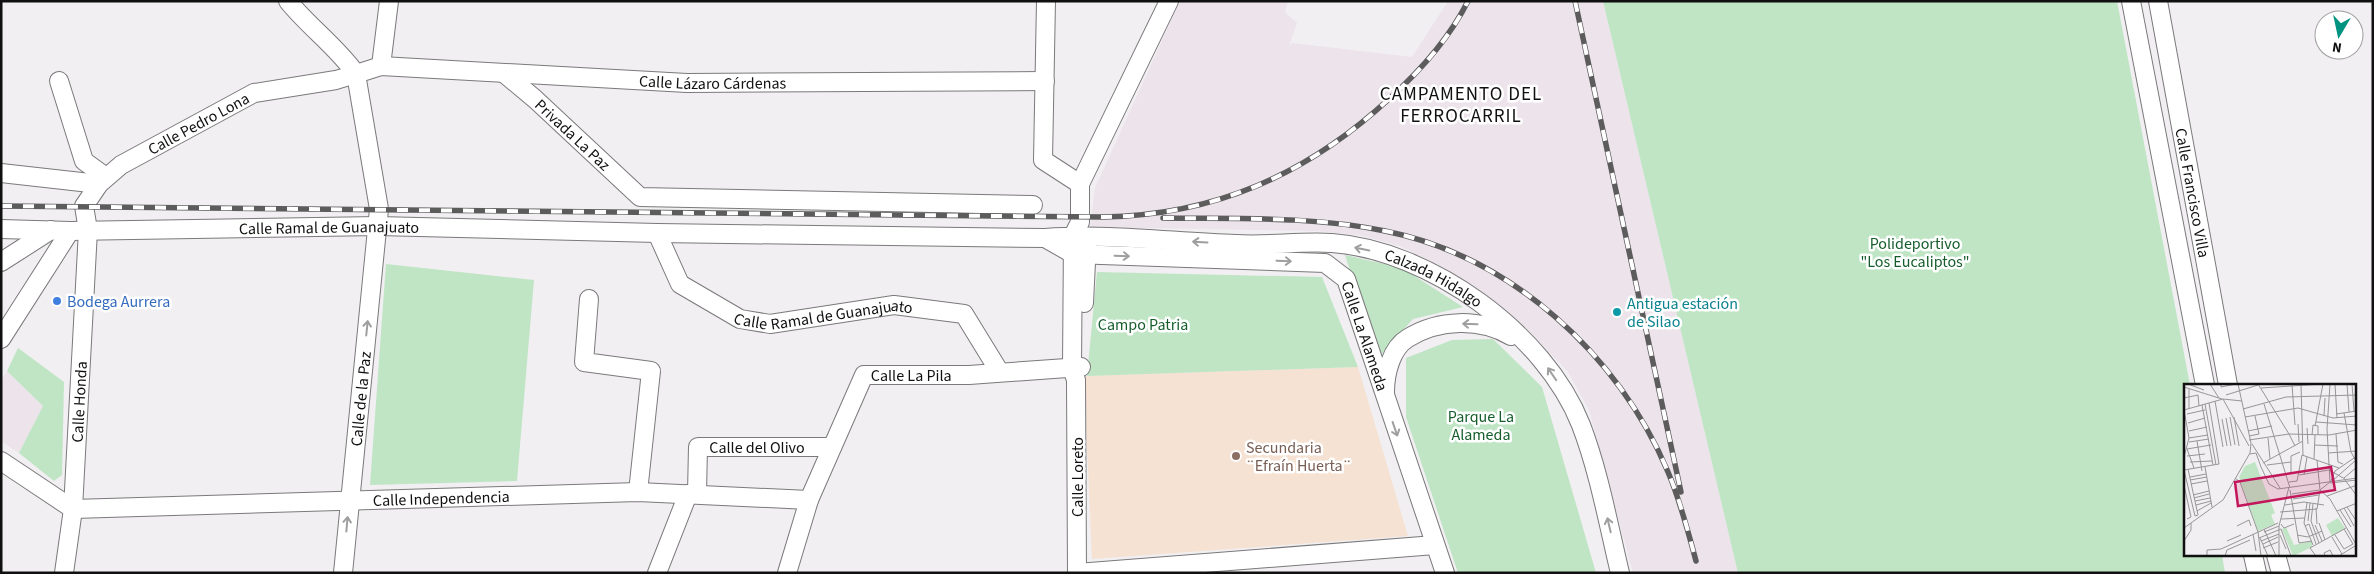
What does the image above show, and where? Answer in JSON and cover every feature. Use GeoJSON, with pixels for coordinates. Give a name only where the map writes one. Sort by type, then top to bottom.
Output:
{"type":"FeatureCollection","features":[{"type":"Feature","properties":{"kind":"street"},"geometry":{"type":"LineString","coordinates":[[288,1],[305,23],[348,63],[356,74]]}},
{"type":"Feature","properties":{"kind":"street"},"geometry":{"type":"LineString","coordinates":[[381,66],[390,1]]}},
{"type":"Feature","properties":{"kind":"street"},"geometry":{"type":"LineString","coordinates":[[1046,1],[1044,160],[1080,184],[1169,1]]}},
{"type":"Feature","properties":{"kind":"street"},"geometry":{"type":"LineString","coordinates":[[2130,1],[2205,384]]}},
{"type":"Feature","properties":{"kind":"street","name":"Calle Francisco Villa"},"geometry":{"type":"LineString","coordinates":[[2158,1],[2228,384]]}},
{"type":"Feature","properties":{"kind":"street","name":"Calle Pedro Lona"},"geometry":{"type":"LineString","coordinates":[[88,230],[84,206],[102,181],[121,164],[254,93],[336,80],[381,66]]}},
{"type":"Feature","properties":{"kind":"street","name":"Calle Lázaro Cárdenas"},"geometry":{"type":"LineString","coordinates":[[381,66],[687,83],[1045,81]]}},
{"type":"Feature","properties":{"kind":"street","name":"Calle de la Paz"},"geometry":{"type":"LineString","coordinates":[[343,573],[379,209],[356,74]]}},
{"type":"Feature","properties":{"kind":"street","name":"Privada La Paz"},"geometry":{"type":"LineString","coordinates":[[506,74],[640,197],[1033,205]]}},
{"type":"Feature","properties":{"kind":"street"},"geometry":{"type":"LineString","coordinates":[[58,81],[84,161],[102,181]]}},
{"type":"Feature","properties":{"kind":"street"},"geometry":{"type":"LineString","coordinates":[[1,173],[102,181]]}},
{"type":"Feature","properties":{"kind":"street","name":"Calle Loreto"},"geometry":{"type":"LineString","coordinates":[[1077,573],[1076,372],[1080,184]]}},
{"type":"Feature","properties":{"kind":"street","name":"Calle Ramal de Guanajuato"},"geometry":{"type":"LineString","coordinates":[[1,230],[70,231],[378,226],[656,233],[1045,238],[1080,231]]}},
{"type":"Feature","properties":{"kind":"street"},"geometry":{"type":"LineString","coordinates":[[1,262],[51,230]]}},
{"type":"Feature","properties":{"kind":"street","name":"Calle Honda"},"geometry":{"type":"LineString","coordinates":[[64,573],[73,509],[88,230]]}},
{"type":"Feature","properties":{"kind":"street"},"geometry":{"type":"LineString","coordinates":[[1,339],[70,231]]}},
{"type":"Feature","properties":{"kind":"street","name":"Calzada Hidalgo"},"geometry":{"type":"LineString","coordinates":[[1080,231],[1238,244],[1332,243],[1369,250],[1404,260],[1443,280],[1479,303],[1531,347],[1549,369],[1567,397],[1580,424],[1601,492],[1620,573]]}},
{"type":"Feature","properties":{"kind":"street","name":"Calle Ramal de Guanajuato"},"geometry":{"type":"LineString","coordinates":[[656,233],[680,284],[740,319],[770,324],[894,305],[964,314],[999,371]]}},
{"type":"Feature","properties":{"kind":"street","name":"Calle Ramal de Guanajuato"},"geometry":{"type":"LineString","coordinates":[[1045,238],[1080,254]]}},
{"type":"Feature","properties":{"kind":"street"},"geometry":{"type":"LineString","coordinates":[[1080,254],[1325,263],[1332,243]]}},
{"type":"Feature","properties":{"kind":"street","name":"Calle La Alameda"},"geometry":{"type":"LineString","coordinates":[[1325,263],[1346,279],[1445,573]]}},
{"type":"Feature","properties":{"kind":"street"},"geometry":{"type":"LineString","coordinates":[[589,299],[584,362],[651,371],[638,492]]}},
{"type":"Feature","properties":{"kind":"street"},"geometry":{"type":"LineString","coordinates":[[1385,398],[1385,380],[1392,356],[1407,338],[1432,328],[1454,323],[1477,323],[1500,329],[1531,347]]}},
{"type":"Feature","properties":{"kind":"street","name":"Calle La Pila"},"geometry":{"type":"LineString","coordinates":[[787,573],[809,500],[864,375],[969,375],[999,371],[1076,372]]}},
{"type":"Feature","properties":{"kind":"street","name":"Calle del Olivo"},"geometry":{"type":"LineString","coordinates":[[693,494],[698,447],[832,447]]}},
{"type":"Feature","properties":{"kind":"street"},"geometry":{"type":"LineString","coordinates":[[1,461],[73,509]]}},
{"type":"Feature","properties":{"kind":"street","name":"Calle Independencia"},"geometry":{"type":"LineString","coordinates":[[73,509],[638,492],[809,500]]}},
{"type":"Feature","properties":{"kind":"street"},"geometry":{"type":"LineString","coordinates":[[657,573],[693,494]]}},
{"type":"Feature","properties":{"kind":"street"},"geometry":{"type":"LineString","coordinates":[[1077,573],[1435,545]]}},
{"type":"Feature","properties":{"kind":"street"},"geometry":{"type":"LineString","coordinates":[[2253,556],[2257,573]]}},
{"type":"Feature","properties":{"kind":"street"},"geometry":{"type":"LineString","coordinates":[[2276,556],[2281,573]]}},
{"type":"Feature","properties":{"kind":"shaded area"},"geometry":{"type":"Polygon","coordinates":[[[1180,1],[1288,1],[1285,12],[1297,23],[1289,46],[1292,43],[1412,57],[1448,1],[1603,1],[1738,573],[1633,573],[1589,410],[1568,372],[1527,329],[1479,291],[1439,265],[1400,246],[1359,235],[1317,231],[1090,227],[1095,188],[1180,1]]]}},
{"type":"Feature","properties":{"kind":"shaded area","name":"Secundaria ¨Efraín Huerta¨"},"geometry":{"type":"Polygon","coordinates":[[[1358,367],[1408,536],[1092,559],[1084,376],[1358,367]]]}},
{"type":"Feature","properties":{"kind":"shaded area"},"geometry":{"type":"Polygon","coordinates":[[[7,371],[43,406],[19,453],[1,441],[1,381],[7,371]]]}},
{"type":"Feature","properties":{"kind":"green space","name":"Polideportivo \"Los Eucaliptos\""},"geometry":{"type":"Polygon","coordinates":[[[1603,1],[2117,1],[2190,384],[2184,384],[2184,556],[2222,556],[2225,573],[1738,573],[1603,1]]]}},
{"type":"Feature","properties":{"kind":"green space"},"geometry":{"type":"Polygon","coordinates":[[[1345,255],[1402,268],[1463,307],[1413,319],[1377,359],[1345,255]]]}},
{"type":"Feature","properties":{"kind":"green space"},"geometry":{"type":"Polygon","coordinates":[[[386,264],[534,280],[517,481],[370,485],[386,264]]]}},
{"type":"Feature","properties":{"kind":"green space","name":"Campo Patria"},"geometry":{"type":"Polygon","coordinates":[[[1097,272],[1322,277],[1358,367],[1087,376],[1097,272]]]}},
{"type":"Feature","properties":{"kind":"green space","name":"Parque La Alameda"},"geometry":{"type":"Polygon","coordinates":[[[1493,339],[1542,387],[1596,573],[1458,573],[1406,417],[1406,358],[1452,340],[1493,339]]]}},
{"type":"Feature","properties":{"kind":"green space"},"geometry":{"type":"Polygon","coordinates":[[[18,348],[64,382],[62,475],[54,481],[19,453],[43,406],[7,371],[18,348]]]}},
{"type":"Feature","properties":{"kind":"railway"},"geometry":{"type":"LineString","coordinates":[[1,206],[1103,217],[1144,214],[1184,208],[1222,199],[1293,169],[1326,148],[1359,125],[1413,76],[1443,41],[1468,1]]}},
{"type":"Feature","properties":{"kind":"railway"},"geometry":{"type":"LineString","coordinates":[[1575,1],[1681,492]]}},
{"type":"Feature","properties":{"kind":"railway"},"geometry":{"type":"LineString","coordinates":[[1163,218],[1303,221],[1358,226],[1385,231],[1431,244],[1475,263],[1517,287],[1555,317],[1590,351],[1621,388],[1647,429],[1668,472],[1687,527],[1696,561]]}},
{"type":"Feature","properties":{"kind":"place","name":"Bodega Aurrera"},"geometry":{"type":"Point","coordinates":[57,301]}},
{"type":"Feature","properties":{"kind":"place","name":"Antigua estación de Silao"},"geometry":{"type":"Point","coordinates":[1617,312]}},
{"type":"Feature","properties":{"kind":"place","name":"Secundaria ¨Efraín Huerta¨"},"geometry":{"type":"Point","coordinates":[1236,456]}},
{"type":"Feature","properties":{"kind":"district","name":"CAMPAMENTO DEL FERROCARRIL"},"geometry":{"type":"Point","coordinates":[1461,104]}}]}
